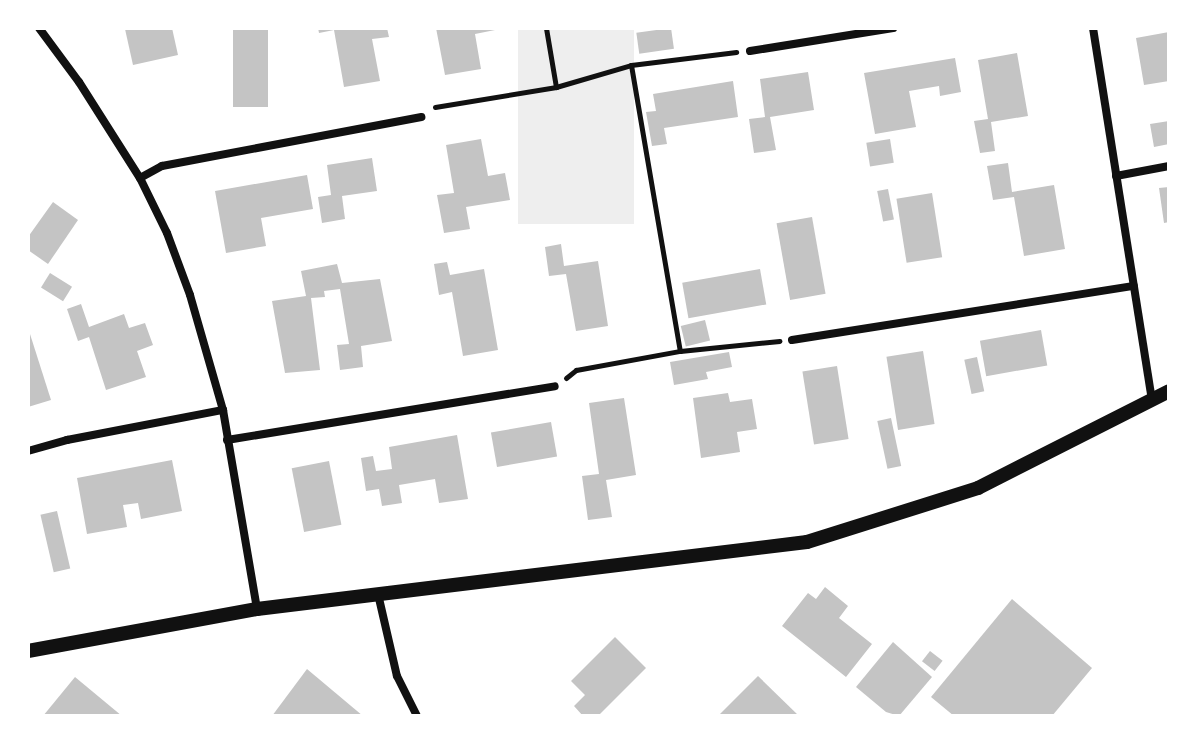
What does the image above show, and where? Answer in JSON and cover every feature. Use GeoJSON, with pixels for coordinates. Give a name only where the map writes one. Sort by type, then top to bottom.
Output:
{"type":"FeatureCollection","features":[{"type":"Feature","properties":{"kind":"street"},"geometry":{"type":"LineString","coordinates":[[39,28],[79,82],[140,178],[167,233],[190,295],[223,410],[257,609]]}},
{"type":"Feature","properties":{"kind":"street"},"geometry":{"type":"LineString","coordinates":[[750,51],[893,28]]}},
{"type":"Feature","properties":{"kind":"street"},"geometry":{"type":"LineString","coordinates":[[1093,28],[1152,400]]}},
{"type":"Feature","properties":{"kind":"street"},"geometry":{"type":"LineString","coordinates":[[140,178],[162,166],[421,117]]}},
{"type":"Feature","properties":{"kind":"street"},"geometry":{"type":"LineString","coordinates":[[1116,176],[1169,166]]}},
{"type":"Feature","properties":{"kind":"street"},"geometry":{"type":"LineString","coordinates":[[792,340],[1134,286]]}},
{"type":"Feature","properties":{"kind":"street"},"geometry":{"type":"LineString","coordinates":[[227,440],[555,386]]}},
{"type":"Feature","properties":{"kind":"street"},"geometry":{"type":"LineString","coordinates":[[28,651],[257,609],[807,542],[978,488],[1169,391]]}},
{"type":"Feature","properties":{"kind":"street"},"geometry":{"type":"LineString","coordinates":[[28,451],[67,440],[223,410]]}},
{"type":"Feature","properties":{"kind":"street"},"geometry":{"type":"LineString","coordinates":[[378,593],[397,676],[417,716]]}},
{"type":"Feature","properties":{"kind":"path"},"geometry":{"type":"LineString","coordinates":[[546,28],[556,87]]}},
{"type":"Feature","properties":{"kind":"path"},"geometry":{"type":"LineString","coordinates":[[421,117],[436,107],[556,87],[631,65],[750,51]]}},
{"type":"Feature","properties":{"kind":"path"},"geometry":{"type":"LineString","coordinates":[[631,65],[680,351]]}},
{"type":"Feature","properties":{"kind":"path"},"geometry":{"type":"LineString","coordinates":[[555,386],[576,370],[680,351],[792,340]]}},
{"type":"Feature","properties":{"kind":"shaded area"},"geometry":{"type":"Polygon","coordinates":[[[518,28],[634,28],[634,224],[518,224],[518,28]]]}},
{"type":"Feature","properties":{"kind":"building"},"geometry":{"type":"Polygon","coordinates":[[[172,28],[178,55],[133,65],[125,29],[172,28]]]}},
{"type":"Feature","properties":{"kind":"building"},"geometry":{"type":"Polygon","coordinates":[[[233,28],[268,28],[268,107],[233,107],[233,28]]]}},
{"type":"Feature","properties":{"kind":"building"},"geometry":{"type":"Polygon","coordinates":[[[318,28],[387,28],[389,37],[372,39],[380,81],[344,87],[334,30],[319,33],[318,28]]]}},
{"type":"Feature","properties":{"kind":"building"},"geometry":{"type":"Polygon","coordinates":[[[436,28],[500,29],[475,34],[481,69],[445,75],[436,28]]]}},
{"type":"Feature","properties":{"kind":"building"},"geometry":{"type":"Polygon","coordinates":[[[671,28],[674,49],[639,54],[636,33],[671,28]]]}},
{"type":"Feature","properties":{"kind":"building"},"geometry":{"type":"Polygon","coordinates":[[[1169,32],[1169,81],[1144,85],[1136,38],[1169,32]]]}},
{"type":"Feature","properties":{"kind":"building"},"geometry":{"type":"Polygon","coordinates":[[[1017,53],[1028,116],[991,122],[995,151],[980,153],[974,121],[988,119],[978,60],[1017,53]]]}},
{"type":"Feature","properties":{"kind":"building"},"geometry":{"type":"Polygon","coordinates":[[[955,58],[961,92],[940,96],[939,86],[909,91],[916,127],[875,134],[864,73],[955,58]]]}},
{"type":"Feature","properties":{"kind":"building"},"geometry":{"type":"Polygon","coordinates":[[[808,72],[814,110],[770,117],[776,150],[754,153],[749,119],[765,117],[760,79],[808,72]]]}},
{"type":"Feature","properties":{"kind":"building"},"geometry":{"type":"Polygon","coordinates":[[[733,81],[738,117],[664,128],[667,144],[652,146],[646,112],[656,111],[653,94],[733,81]]]}},
{"type":"Feature","properties":{"kind":"building"},"geometry":{"type":"Polygon","coordinates":[[[1169,121],[1169,144],[1154,147],[1150,124],[1169,121]]]}},
{"type":"Feature","properties":{"kind":"building"},"geometry":{"type":"Polygon","coordinates":[[[481,139],[488,176],[505,173],[510,200],[466,207],[470,229],[444,233],[437,195],[454,193],[446,145],[481,139]]]}},
{"type":"Feature","properties":{"kind":"building"},"geometry":{"type":"Polygon","coordinates":[[[890,139],[894,163],[870,166],[866,143],[890,139]]]}},
{"type":"Feature","properties":{"kind":"building"},"geometry":{"type":"Polygon","coordinates":[[[372,158],[377,191],[342,196],[345,219],[322,223],[318,197],[331,195],[327,165],[372,158]]]}},
{"type":"Feature","properties":{"kind":"building"},"geometry":{"type":"Polygon","coordinates":[[[1008,163],[1012,192],[1054,185],[1065,249],[1024,256],[1014,197],[993,200],[987,166],[1008,163]]]}},
{"type":"Feature","properties":{"kind":"building"},"geometry":{"type":"Polygon","coordinates":[[[307,175],[313,209],[261,218],[266,246],[226,253],[215,191],[307,175]]]}},
{"type":"Feature","properties":{"kind":"building"},"geometry":{"type":"Polygon","coordinates":[[[1169,187],[1169,222],[1164,223],[1159,188],[1169,187]]]}},
{"type":"Feature","properties":{"kind":"building"},"geometry":{"type":"Polygon","coordinates":[[[888,189],[894,219],[883,222],[877,191],[888,189]]]}},
{"type":"Feature","properties":{"kind":"building"},"geometry":{"type":"Polygon","coordinates":[[[932,193],[942,257],[907,263],[896,199],[932,193]]]}},
{"type":"Feature","properties":{"kind":"building"},"geometry":{"type":"Polygon","coordinates":[[[53,202],[78,220],[48,264],[28,250],[28,237],[53,202]]]}},
{"type":"Feature","properties":{"kind":"building"},"geometry":{"type":"Polygon","coordinates":[[[812,217],[826,294],[790,300],[777,223],[812,217]]]}},
{"type":"Feature","properties":{"kind":"building"},"geometry":{"type":"Polygon","coordinates":[[[561,244],[564,266],[598,261],[608,326],[576,331],[566,274],[549,276],[545,247],[561,244]]]}},
{"type":"Feature","properties":{"kind":"building"},"geometry":{"type":"Polygon","coordinates":[[[447,262],[450,275],[484,269],[498,350],[463,356],[452,292],[439,295],[434,264],[447,262]]]}},
{"type":"Feature","properties":{"kind":"building"},"geometry":{"type":"Polygon","coordinates":[[[337,264],[342,283],[380,279],[392,341],[361,346],[363,367],[340,370],[337,345],[349,344],[340,289],[324,291],[325,297],[311,298],[320,370],[285,373],[272,301],[306,296],[301,271],[337,264]]]}},
{"type":"Feature","properties":{"kind":"building"},"geometry":{"type":"Polygon","coordinates":[[[760,269],[766,304],[688,318],[682,283],[760,269]]]}},
{"type":"Feature","properties":{"kind":"building"},"geometry":{"type":"Polygon","coordinates":[[[50,273],[72,287],[63,301],[41,287],[50,273]]]}},
{"type":"Feature","properties":{"kind":"building"},"geometry":{"type":"Polygon","coordinates":[[[81,304],[89,327],[124,314],[129,328],[145,323],[153,345],[137,351],[146,377],[106,390],[89,337],[78,341],[67,309],[81,304]]]}},
{"type":"Feature","properties":{"kind":"building"},"geometry":{"type":"Polygon","coordinates":[[[705,320],[710,340],[686,346],[681,326],[705,320]]]}},
{"type":"Feature","properties":{"kind":"building"},"geometry":{"type":"Polygon","coordinates":[[[1041,330],[1047,365],[986,376],[980,341],[1041,330]]]}},
{"type":"Feature","properties":{"kind":"building"},"geometry":{"type":"Polygon","coordinates":[[[28,335],[51,400],[28,407],[28,335]]]}},
{"type":"Feature","properties":{"kind":"building"},"geometry":{"type":"Polygon","coordinates":[[[923,351],[935,424],[898,430],[886,357],[923,351]]]}},
{"type":"Feature","properties":{"kind":"building"},"geometry":{"type":"Polygon","coordinates":[[[729,352],[732,367],[706,372],[708,379],[674,385],[670,362],[729,352]]]}},
{"type":"Feature","properties":{"kind":"building"},"geometry":{"type":"Polygon","coordinates":[[[977,357],[984,391],[972,394],[964,360],[977,357]]]}},
{"type":"Feature","properties":{"kind":"building"},"geometry":{"type":"Polygon","coordinates":[[[837,366],[849,439],[814,445],[802,371],[837,366]]]}},
{"type":"Feature","properties":{"kind":"building"},"geometry":{"type":"Polygon","coordinates":[[[728,393],[730,402],[752,399],[757,429],[737,432],[740,452],[701,458],[693,398],[728,393]]]}},
{"type":"Feature","properties":{"kind":"building"},"geometry":{"type":"Polygon","coordinates":[[[624,398],[636,475],[606,480],[612,517],[588,520],[582,476],[599,474],[589,403],[624,398]]]}},
{"type":"Feature","properties":{"kind":"building"},"geometry":{"type":"Polygon","coordinates":[[[891,418],[901,466],[887,469],[877,421],[891,418]]]}},
{"type":"Feature","properties":{"kind":"building"},"geometry":{"type":"Polygon","coordinates":[[[551,422],[557,456],[497,467],[491,433],[551,422]]]}},
{"type":"Feature","properties":{"kind":"building"},"geometry":{"type":"Polygon","coordinates":[[[457,435],[468,499],[439,503],[435,479],[399,485],[402,503],[382,506],[379,489],[366,491],[361,458],[373,456],[376,471],[392,469],[389,447],[457,435]]]}},
{"type":"Feature","properties":{"kind":"building"},"geometry":{"type":"Polygon","coordinates":[[[172,460],[182,511],[141,519],[138,503],[123,505],[127,527],[87,534],[77,478],[172,460]]]}},
{"type":"Feature","properties":{"kind":"building"},"geometry":{"type":"Polygon","coordinates":[[[329,461],[341,525],[304,532],[292,468],[329,461]]]}},
{"type":"Feature","properties":{"kind":"building"},"geometry":{"type":"Polygon","coordinates":[[[57,511],[70,568],[54,572],[40,515],[57,511]]]}},
{"type":"Feature","properties":{"kind":"building"},"geometry":{"type":"Polygon","coordinates":[[[825,587],[848,606],[839,618],[872,644],[846,677],[782,626],[808,593],[816,599],[825,587]]]}},
{"type":"Feature","properties":{"kind":"building"},"geometry":{"type":"Polygon","coordinates":[[[1012,599],[1092,668],[1052,716],[954,716],[931,697],[1012,599]]]}},
{"type":"Feature","properties":{"kind":"building"},"geometry":{"type":"Polygon","coordinates":[[[615,637],[646,668],[598,716],[583,716],[574,706],[585,695],[571,681],[615,637]]]}},
{"type":"Feature","properties":{"kind":"building"},"geometry":{"type":"Polygon","coordinates":[[[893,642],[932,677],[899,716],[886,712],[856,687],[893,642]]]}},
{"type":"Feature","properties":{"kind":"building"},"geometry":{"type":"Polygon","coordinates":[[[930,651],[943,661],[935,671],[922,661],[930,651]]]}},
{"type":"Feature","properties":{"kind":"building"},"geometry":{"type":"Polygon","coordinates":[[[307,669],[363,716],[272,716],[307,669]]]}},
{"type":"Feature","properties":{"kind":"building"},"geometry":{"type":"Polygon","coordinates":[[[758,676],[799,716],[718,716],[758,676]]]}},
{"type":"Feature","properties":{"kind":"building"},"geometry":{"type":"Polygon","coordinates":[[[75,677],[122,716],[43,716],[75,677]]]}}]}
